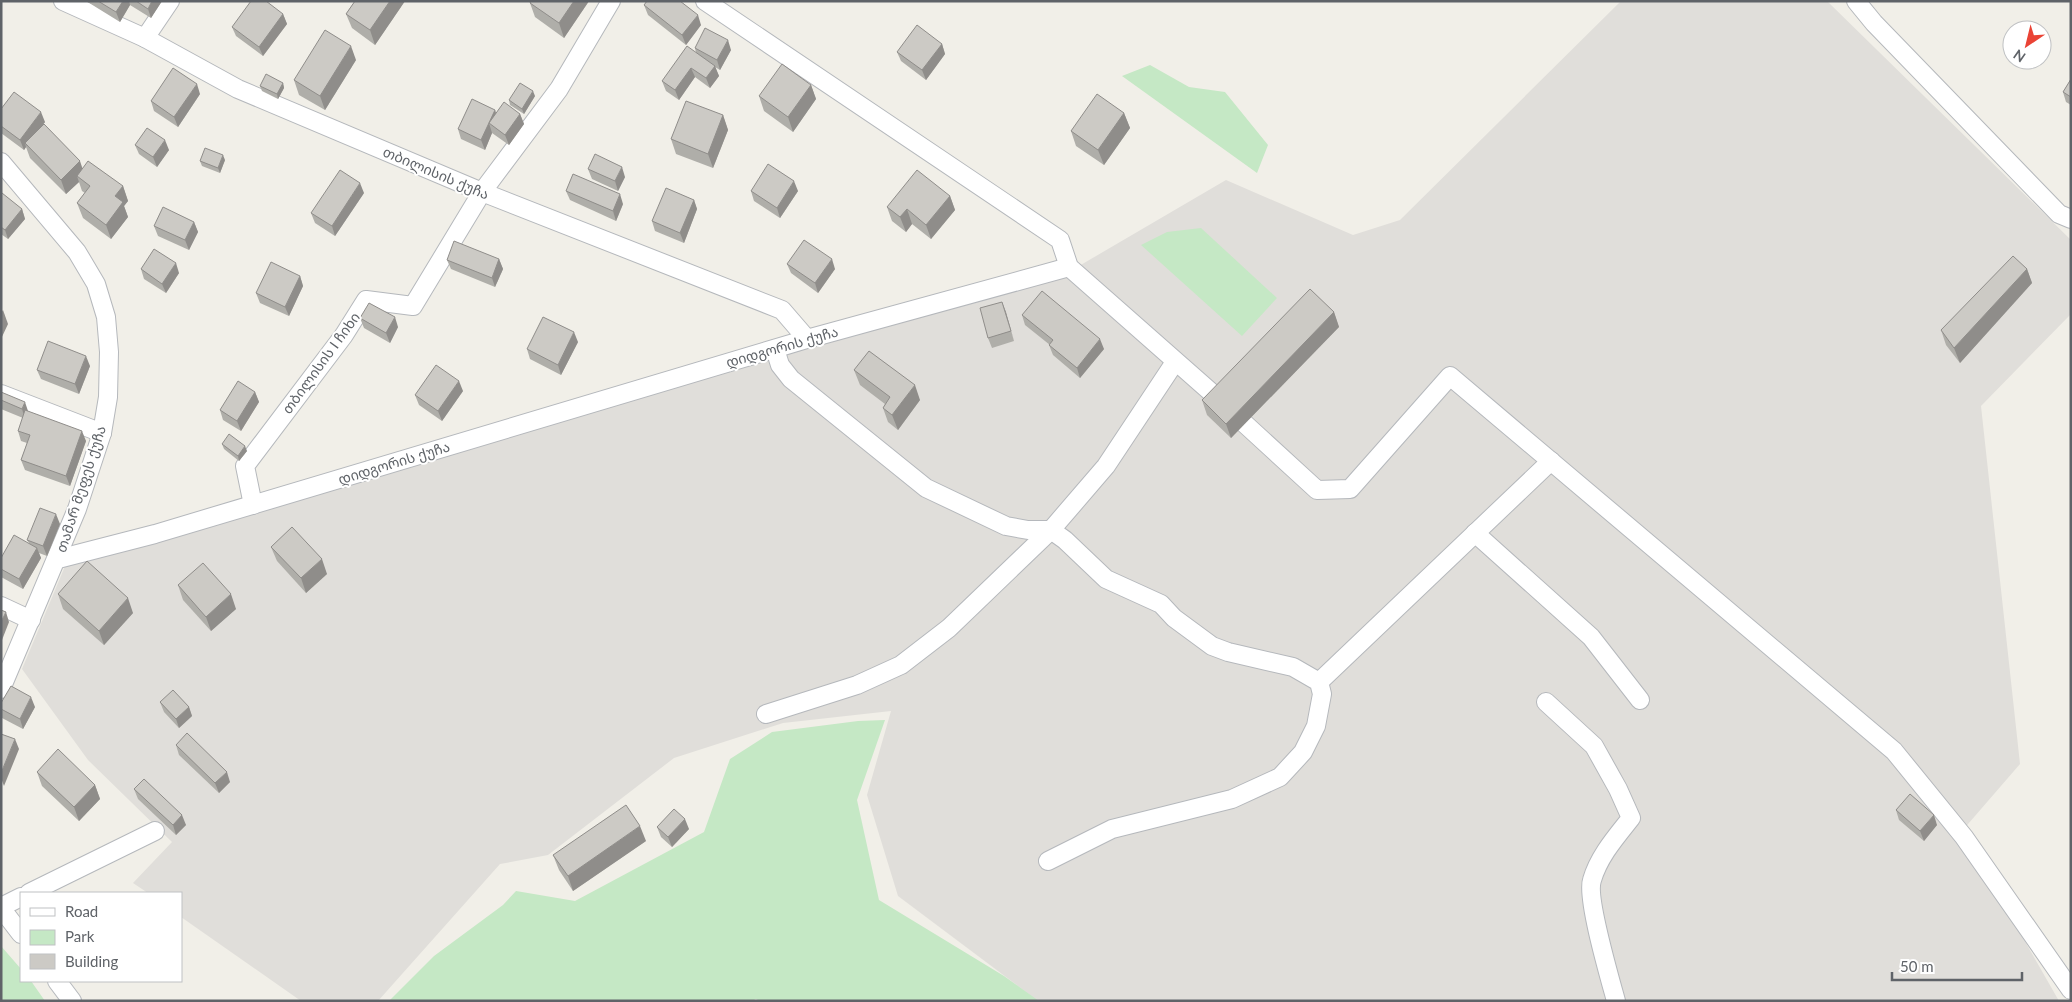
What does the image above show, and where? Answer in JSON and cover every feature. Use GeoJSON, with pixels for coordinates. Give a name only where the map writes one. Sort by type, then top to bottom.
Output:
{"type":"FeatureCollection","features":[{"type":"Feature","properties":{"kind":"street","name":"თბილისის ქუჩა"},"geometry":{"type":"LineString","coordinates":[[63,1],[145,38],[238,89],[482,192],[782,310],[806,339]]}},
{"type":"Feature","properties":{"kind":"street"},"geometry":{"type":"LineString","coordinates":[[145,38],[170,1]]}},
{"type":"Feature","properties":{"kind":"street"},"geometry":{"type":"LineString","coordinates":[[482,192],[559,89],[612,1]]}},
{"type":"Feature","properties":{"kind":"street"},"geometry":{"type":"LineString","coordinates":[[705,1],[1060,240],[1069,267],[1221,401]]}},
{"type":"Feature","properties":{"kind":"street"},"geometry":{"type":"LineString","coordinates":[[1856,1],[1874,23],[2059,214],[2071,219]]}},
{"type":"Feature","properties":{"kind":"street","name":"თამარ მეფეს ქუჩა"},"geometry":{"type":"LineString","coordinates":[[1,689],[78,509],[102,433],[108,397],[109,352],[106,317],[96,284],[77,252],[4,168]]}},
{"type":"Feature","properties":{"kind":"street","name":"თბილისის I ჩიხი"},"geometry":{"type":"LineString","coordinates":[[254,505],[245,466],[344,335],[366,300],[412,306],[482,192]]}},
{"type":"Feature","properties":{"kind":"street","name":"დიდგორის ქუჩა"},"geometry":{"type":"LineString","coordinates":[[58,559],[155,534],[254,505],[806,339],[1069,267]]}},
{"type":"Feature","properties":{"kind":"street"},"geometry":{"type":"LineString","coordinates":[[775,348],[780,365],[791,379],[926,488],[1006,526],[1028,530],[1051,530],[1065,540],[1106,579],[1161,604],[1174,618],[1212,646],[1228,652],[1293,667],[1319,682],[1322,694],[1316,726],[1303,752],[1280,777],[1232,799],[1112,829],[1048,861]]}},
{"type":"Feature","properties":{"kind":"street"},"geometry":{"type":"LineString","coordinates":[[766,714],[857,685],[901,664],[949,628],[1051,530],[1106,466],[1175,362]]}},
{"type":"Feature","properties":{"kind":"street"},"geometry":{"type":"LineString","coordinates":[[1245,424],[1317,490],[1350,489],[1450,376],[1894,751],[1964,837],[2071,990]]}},
{"type":"Feature","properties":{"kind":"street"},"geometry":{"type":"LineString","coordinates":[[1,394],[102,433]]}},
{"type":"Feature","properties":{"kind":"street"},"geometry":{"type":"LineString","coordinates":[[1319,682],[1550,461]]}},
{"type":"Feature","properties":{"kind":"street"},"geometry":{"type":"LineString","coordinates":[[1475,533],[1591,637],[1640,700]]}},
{"type":"Feature","properties":{"kind":"street"},"geometry":{"type":"LineString","coordinates":[[1,606],[31,620]]}},
{"type":"Feature","properties":{"kind":"street"},"geometry":{"type":"LineString","coordinates":[[1546,702],[1594,746],[1618,789],[1631,818],[1606,851],[1591,881],[1592,904],[1616,1001]]}},
{"type":"Feature","properties":{"kind":"street"},"geometry":{"type":"LineString","coordinates":[[31,892],[155,831]]}},
{"type":"Feature","properties":{"kind":"street"},"geometry":{"type":"LineString","coordinates":[[20,898],[1,908],[20,933]]}},
{"type":"Feature","properties":{"kind":"street"},"geometry":{"type":"LineString","coordinates":[[58,982],[72,1001]]}},
{"type":"Feature","properties":{"kind":"shaded area"},"geometry":{"type":"Polygon","coordinates":[[[1621,1],[1827,1],[2071,240],[2071,314],[1981,406],[2020,764],[1962,831],[2059,1001],[1038,1001],[898,896],[867,795],[891,711],[783,723],[674,758],[548,855],[500,864],[378,1001],[301,1001],[182,918],[182,892],[146,892],[133,883],[172,842],[88,760],[22,669],[68,559],[1067,273],[1226,180],[1353,235],[1400,220],[1621,1]]]}},
{"type":"Feature","properties":{"kind":"green space"},"geometry":{"type":"Polygon","coordinates":[[[1150,65],[1189,87],[1225,92],[1268,145],[1257,173],[1122,76],[1150,65]]]}},
{"type":"Feature","properties":{"kind":"green space"},"geometry":{"type":"Polygon","coordinates":[[[1201,228],[1277,298],[1242,336],[1141,245],[1167,232],[1201,228]]]}},
{"type":"Feature","properties":{"kind":"green space"},"geometry":{"type":"Polygon","coordinates":[[[885,720],[857,800],[879,900],[1004,976],[1039,1001],[760,1001],[754,999],[757,1001],[389,1001],[434,956],[503,905],[516,891],[575,901],[704,832],[730,759],[772,732],[858,721],[885,720]]]}},
{"type":"Feature","properties":{"kind":"green space"},"geometry":{"type":"Polygon","coordinates":[[[1,946],[20,968],[20,982],[32,982],[45,1001],[1,1001],[1,946]]]}},
{"type":"Feature","properties":{"kind":"building"},"geometry":{"type":"Polygon","coordinates":[[[98,1],[123,1],[116,12],[98,1]]]}},
{"type":"Feature","properties":{"kind":"building"},"geometry":{"type":"Polygon","coordinates":[[[136,1],[152,1],[148,9],[136,1]]]}},
{"type":"Feature","properties":{"kind":"building"},"geometry":{"type":"Polygon","coordinates":[[[251,1],[266,1],[283,14],[259,47],[232,27],[251,1]]]}},
{"type":"Feature","properties":{"kind":"building"},"geometry":{"type":"Polygon","coordinates":[[[355,1],[390,1],[370,30],[346,14],[355,1]]]}},
{"type":"Feature","properties":{"kind":"building"},"geometry":{"type":"Polygon","coordinates":[[[531,1],[574,1],[559,23],[530,3],[531,1]]]}},
{"type":"Feature","properties":{"kind":"building"},"geometry":{"type":"Polygon","coordinates":[[[647,1],[680,1],[698,15],[682,35],[644,5],[647,1]]]}},
{"type":"Feature","properties":{"kind":"building"},"geometry":{"type":"Polygon","coordinates":[[[917,25],[942,44],[922,70],[897,52],[917,25]]]}},
{"type":"Feature","properties":{"kind":"building"},"geometry":{"type":"Polygon","coordinates":[[[705,28],[728,40],[717,60],[695,48],[705,28]]]}},
{"type":"Feature","properties":{"kind":"building"},"geometry":{"type":"Polygon","coordinates":[[[325,30],[351,46],[320,96],[294,80],[325,30]]]}},
{"type":"Feature","properties":{"kind":"building"},"geometry":{"type":"Polygon","coordinates":[[[687,46],[715,66],[706,78],[691,68],[675,90],[662,81],[687,46]]]}},
{"type":"Feature","properties":{"kind":"building"},"geometry":{"type":"Polygon","coordinates":[[[782,64],[811,85],[788,117],[759,96],[782,64]]]}},
{"type":"Feature","properties":{"kind":"building"},"geometry":{"type":"Polygon","coordinates":[[[173,68],[197,84],[174,117],[151,101],[173,68]]]}},
{"type":"Feature","properties":{"kind":"building"},"geometry":{"type":"Polygon","coordinates":[[[266,74],[283,83],[277,94],[260,86],[266,74]]]}},
{"type":"Feature","properties":{"kind":"building"},"geometry":{"type":"Polygon","coordinates":[[[2071,79],[2071,97],[2063,92],[2071,79]]]}},
{"type":"Feature","properties":{"kind":"building"},"geometry":{"type":"Polygon","coordinates":[[[520,83],[533,91],[522,109],[509,100],[520,83]]]}},
{"type":"Feature","properties":{"kind":"building"},"geometry":{"type":"Polygon","coordinates":[[[14,92],[41,112],[20,140],[1,126],[1,109],[14,92]]]}},
{"type":"Feature","properties":{"kind":"building"},"geometry":{"type":"Polygon","coordinates":[[[1097,94],[1124,113],[1098,150],[1071,131],[1097,94]]]}},
{"type":"Feature","properties":{"kind":"building"},"geometry":{"type":"Polygon","coordinates":[[[472,99],[495,110],[481,140],[458,129],[472,99]]]}},
{"type":"Feature","properties":{"kind":"building"},"geometry":{"type":"Polygon","coordinates":[[[686,101],[723,115],[708,154],[671,139],[686,101]]]}},
{"type":"Feature","properties":{"kind":"building"},"geometry":{"type":"Polygon","coordinates":[[[504,102],[520,114],[505,135],[489,123],[504,102]]]}},
{"type":"Feature","properties":{"kind":"building"},"geometry":{"type":"Polygon","coordinates":[[[44,124],[80,161],[61,180],[25,143],[44,124]]]}},
{"type":"Feature","properties":{"kind":"building"},"geometry":{"type":"Polygon","coordinates":[[[147,128],[165,140],[153,157],[135,145],[147,128]]]}},
{"type":"Feature","properties":{"kind":"building"},"geometry":{"type":"Polygon","coordinates":[[[205,148],[223,155],[218,168],[200,161],[205,148]]]}},
{"type":"Feature","properties":{"kind":"building"},"geometry":{"type":"Polygon","coordinates":[[[595,154],[622,167],[615,181],[588,169],[595,154]]]}},
{"type":"Feature","properties":{"kind":"building"},"geometry":{"type":"Polygon","coordinates":[[[88,161],[123,186],[115,196],[123,202],[106,225],[77,203],[90,186],[77,176],[88,161]]]}},
{"type":"Feature","properties":{"kind":"building"},"geometry":{"type":"Polygon","coordinates":[[[768,164],[794,181],[777,208],[751,191],[768,164]]]}},
{"type":"Feature","properties":{"kind":"building"},"geometry":{"type":"Polygon","coordinates":[[[340,170],[360,183],[332,226],[311,213],[340,170]]]}},
{"type":"Feature","properties":{"kind":"building"},"geometry":{"type":"Polygon","coordinates":[[[917,170],[950,196],[926,225],[907,209],[900,217],[887,207],[917,170]]]}},
{"type":"Feature","properties":{"kind":"building"},"geometry":{"type":"Polygon","coordinates":[[[573,174],[620,194],[613,211],[566,191],[573,174]]]}},
{"type":"Feature","properties":{"kind":"building"},"geometry":{"type":"Polygon","coordinates":[[[666,188],[694,200],[680,233],[652,221],[666,188]]]}},
{"type":"Feature","properties":{"kind":"building"},"geometry":{"type":"Polygon","coordinates":[[[2,193],[22,209],[5,230],[1,227],[2,193]]]}},
{"type":"Feature","properties":{"kind":"building"},"geometry":{"type":"Polygon","coordinates":[[[163,207],[194,222],[185,240],[154,226],[163,207]]]}},
{"type":"Feature","properties":{"kind":"building"},"geometry":{"type":"Polygon","coordinates":[[[804,240],[832,259],[815,283],[787,264],[804,240]]]}},
{"type":"Feature","properties":{"kind":"building"},"geometry":{"type":"Polygon","coordinates":[[[454,241],[499,259],[492,278],[447,260],[454,241]]]}},
{"type":"Feature","properties":{"kind":"building"},"geometry":{"type":"Polygon","coordinates":[[[154,249],[176,263],[162,284],[141,269],[154,249]]]}},
{"type":"Feature","properties":{"kind":"building"},"geometry":{"type":"Polygon","coordinates":[[[2013,256],[2027,269],[1954,348],[1941,330],[2013,256]]]}},
{"type":"Feature","properties":{"kind":"building"},"geometry":{"type":"Polygon","coordinates":[[[271,262],[300,276],[285,307],[256,293],[271,262]]]}},
{"type":"Feature","properties":{"kind":"building"},"geometry":{"type":"Polygon","coordinates":[[[1310,289],[1334,312],[1226,424],[1202,400],[1310,289]]]}},
{"type":"Feature","properties":{"kind":"building"},"geometry":{"type":"Polygon","coordinates":[[[1042,291],[1100,339],[1077,368],[1049,345],[1053,340],[1022,315],[1042,291]]]}},
{"type":"Feature","properties":{"kind":"building"},"geometry":{"type":"Polygon","coordinates":[[[1002,302],[1011,331],[988,338],[980,308],[1002,302]]]}},
{"type":"Feature","properties":{"kind":"building"},"geometry":{"type":"Polygon","coordinates":[[[369,303],[395,317],[386,333],[360,318],[369,303]]]}},
{"type":"Feature","properties":{"kind":"building"},"geometry":{"type":"Polygon","coordinates":[[[543,317],[574,332],[558,365],[527,349],[543,317]]]}},
{"type":"Feature","properties":{"kind":"building"},"geometry":{"type":"Polygon","coordinates":[[[48,341],[86,356],[75,384],[37,370],[48,341]]]}},
{"type":"Feature","properties":{"kind":"building"},"geometry":{"type":"Polygon","coordinates":[[[869,351],[915,385],[892,415],[883,408],[890,397],[854,370],[869,351]]]}},
{"type":"Feature","properties":{"kind":"building"},"geometry":{"type":"Polygon","coordinates":[[[436,365],[459,381],[438,411],[415,395],[436,365]]]}},
{"type":"Feature","properties":{"kind":"building"},"geometry":{"type":"Polygon","coordinates":[[[238,381],[255,392],[237,421],[220,410],[238,381]]]}},
{"type":"Feature","properties":{"kind":"building"},"geometry":{"type":"Polygon","coordinates":[[[1,392],[25,402],[22,409],[1,400],[1,392]]]}},
{"type":"Feature","properties":{"kind":"building"},"geometry":{"type":"Polygon","coordinates":[[[25,410],[82,431],[66,476],[21,460],[30,435],[18,431],[25,410]]]}},
{"type":"Feature","properties":{"kind":"building"},"geometry":{"type":"Polygon","coordinates":[[[229,434],[245,446],[238,456],[222,444],[229,434]]]}},
{"type":"Feature","properties":{"kind":"building"},"geometry":{"type":"Polygon","coordinates":[[[40,508],[56,514],[43,546],[27,540],[40,508]]]}},
{"type":"Feature","properties":{"kind":"building"},"geometry":{"type":"Polygon","coordinates":[[[292,527],[322,559],[301,578],[271,547],[292,527]]]}},
{"type":"Feature","properties":{"kind":"building"},"geometry":{"type":"Polygon","coordinates":[[[14,535],[37,548],[19,579],[1,569],[1,558],[14,535]]]}},
{"type":"Feature","properties":{"kind":"building"},"geometry":{"type":"Polygon","coordinates":[[[87,561],[128,598],[99,631],[58,594],[87,561]]]}},
{"type":"Feature","properties":{"kind":"building"},"geometry":{"type":"Polygon","coordinates":[[[203,563],[231,594],[206,617],[178,585],[203,563]]]}},
{"type":"Feature","properties":{"kind":"building"},"geometry":{"type":"Polygon","coordinates":[[[1,610],[6,612],[1,622],[1,610]]]}},
{"type":"Feature","properties":{"kind":"building"},"geometry":{"type":"Polygon","coordinates":[[[11,686],[31,697],[20,719],[1,709],[1,703],[11,686]]]}},
{"type":"Feature","properties":{"kind":"building"},"geometry":{"type":"Polygon","coordinates":[[[173,690],[189,707],[176,719],[160,702],[173,690]]]}},
{"type":"Feature","properties":{"kind":"building"},"geometry":{"type":"Polygon","coordinates":[[[187,733],[227,772],[215,783],[176,745],[187,733]]]}},
{"type":"Feature","properties":{"kind":"building"},"geometry":{"type":"Polygon","coordinates":[[[1,734],[15,739],[1,773],[1,734]]]}},
{"type":"Feature","properties":{"kind":"building"},"geometry":{"type":"Polygon","coordinates":[[[58,749],[95,785],[74,807],[37,772],[58,749]]]}},
{"type":"Feature","properties":{"kind":"building"},"geometry":{"type":"Polygon","coordinates":[[[144,779],[182,815],[173,825],[134,789],[144,779]]]}},
{"type":"Feature","properties":{"kind":"building"},"geometry":{"type":"Polygon","coordinates":[[[1910,794],[1934,815],[1920,831],[1896,810],[1910,794]]]}},
{"type":"Feature","properties":{"kind":"building"},"geometry":{"type":"Polygon","coordinates":[[[626,805],[640,826],[568,876],[553,855],[626,805]]]}},
{"type":"Feature","properties":{"kind":"building"},"geometry":{"type":"Polygon","coordinates":[[[674,809],[685,819],[668,837],[657,827],[674,809]]]}}]}
